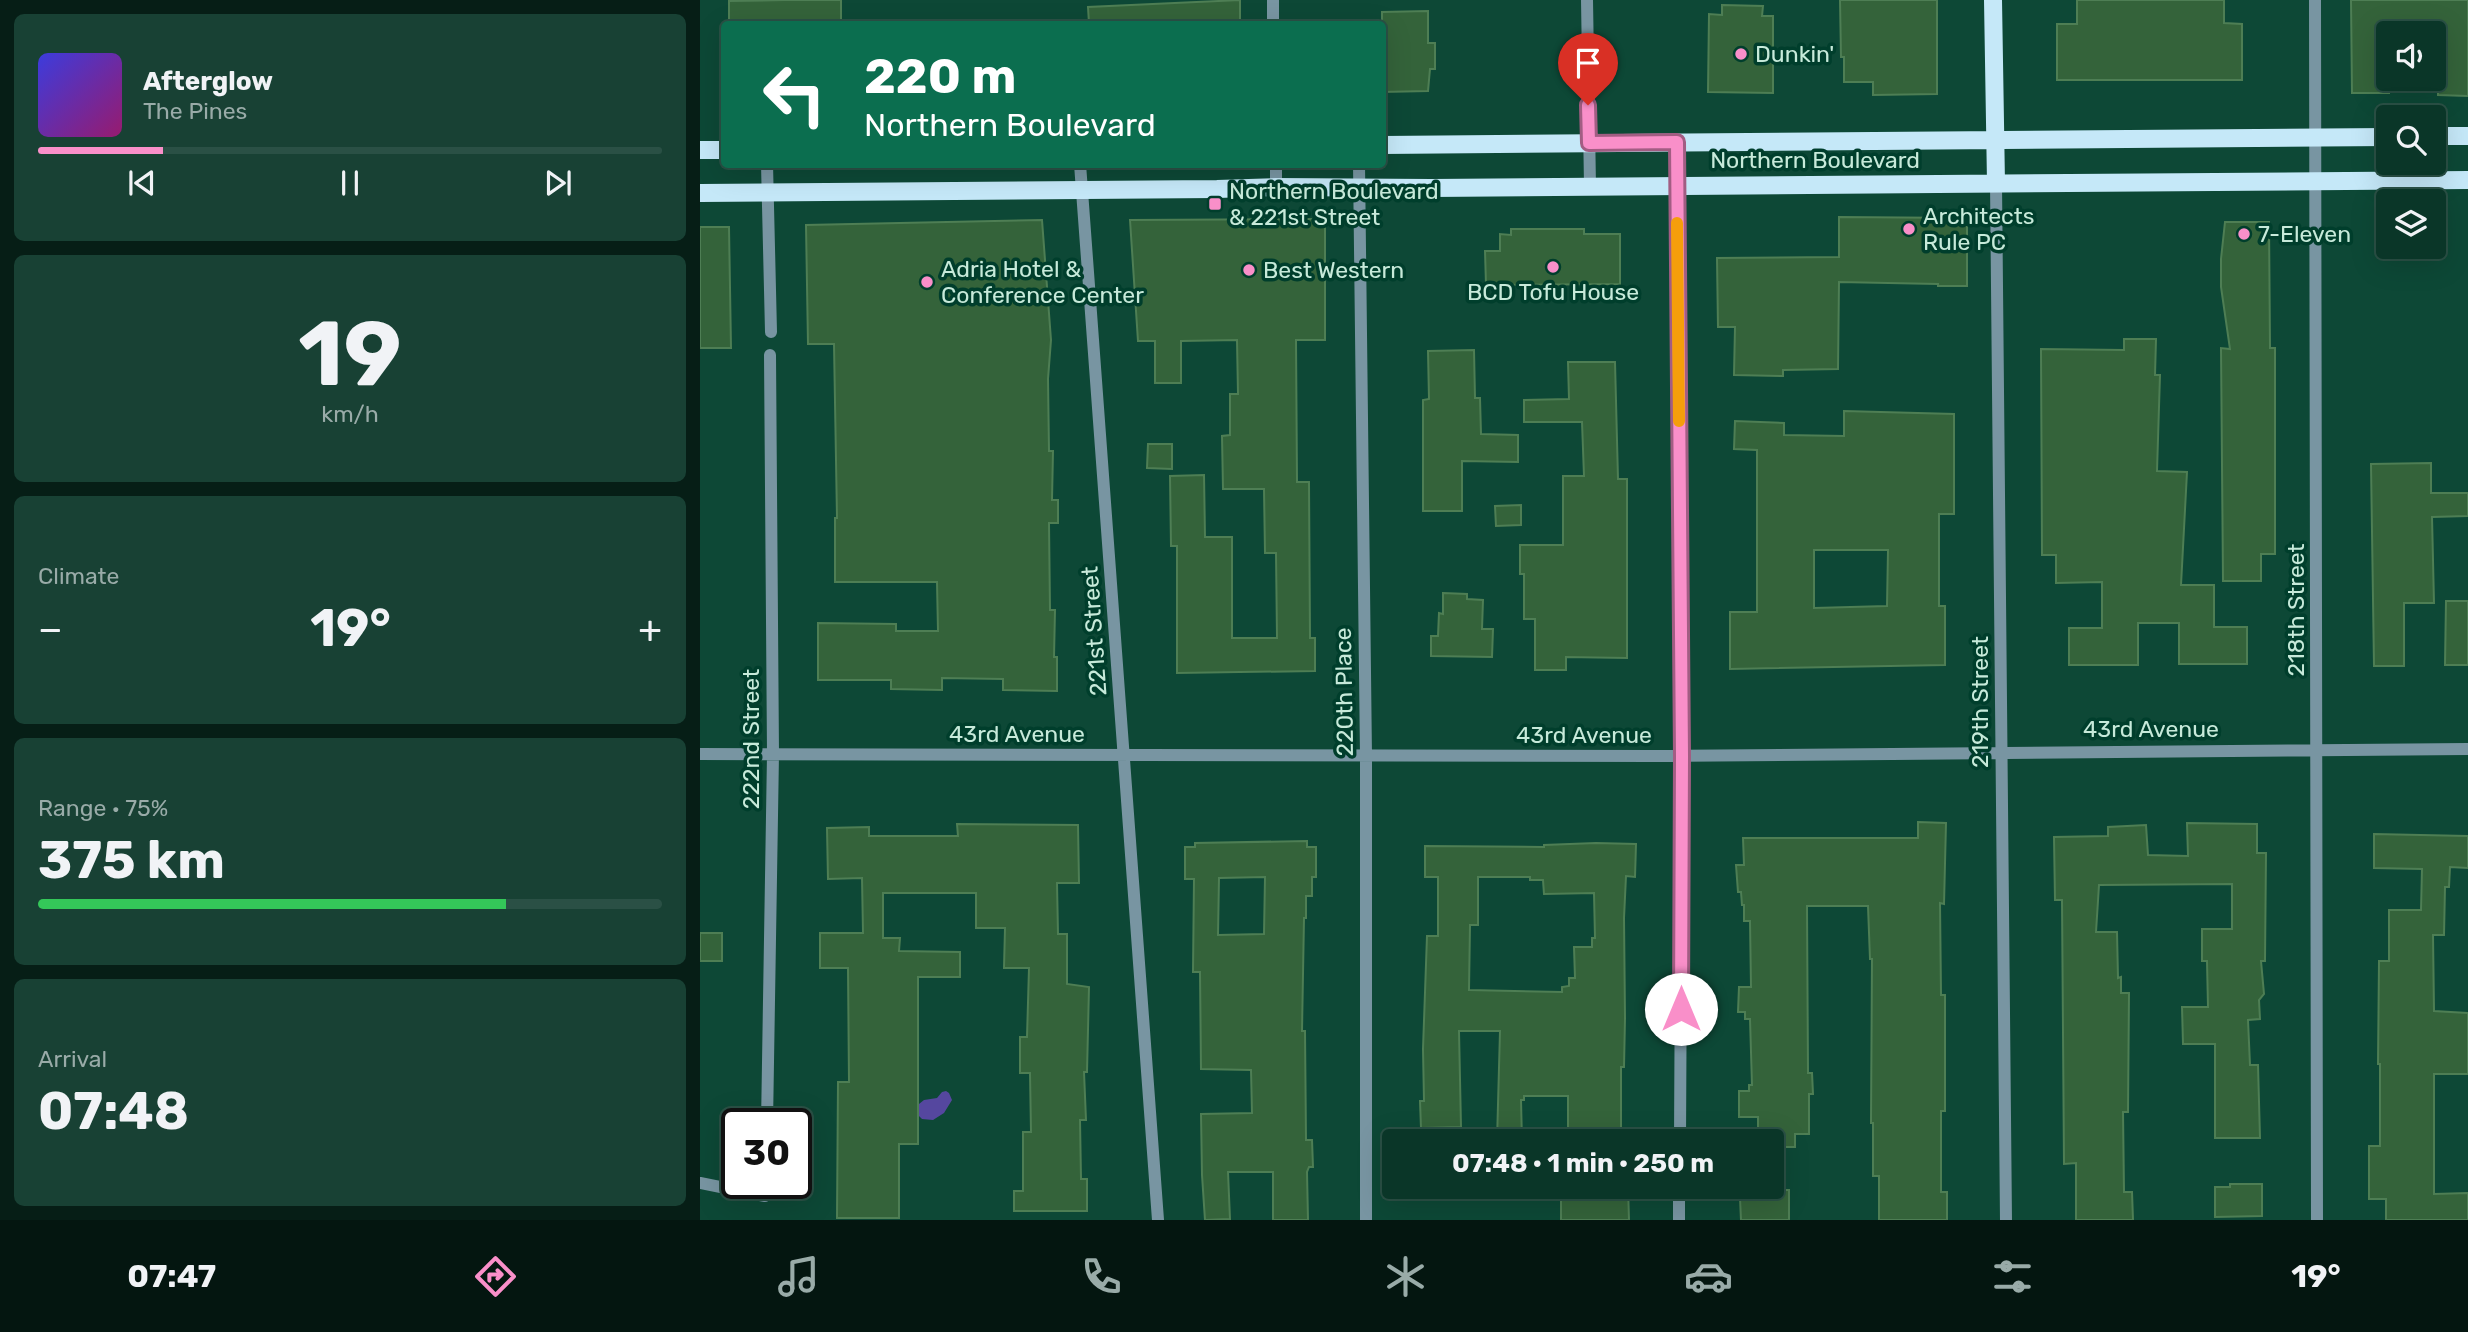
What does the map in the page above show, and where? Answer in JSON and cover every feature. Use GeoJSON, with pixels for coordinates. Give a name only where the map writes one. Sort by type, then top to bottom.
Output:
{"type":"FeatureCollection","features":[{"type":"Feature","properties":{"kind":"main road"},"geometry":{"type":"LineString","coordinates":[[1993,0],[1996,183]]}},
{"type":"Feature","properties":{"kind":"main road"},"geometry":{"type":"LineString","coordinates":[[2446,136],[2468,136]]}},
{"type":"Feature","properties":{"kind":"main road","name":"Northern Boulevard"},"geometry":{"type":"LineString","coordinates":[[1386,145],[2376,137]]}},
{"type":"Feature","properties":{"kind":"main road"},"geometry":{"type":"LineString","coordinates":[[700,150],[721,150]]}},
{"type":"Feature","properties":{"kind":"main road","name":"Northern Boulevard"},"geometry":{"type":"LineString","coordinates":[[700,193],[2468,180]]}},
{"type":"Feature","properties":{"kind":"street"},"geometry":{"type":"LineString","coordinates":[[1273,0],[1273,21]]}},
{"type":"Feature","properties":{"kind":"street"},"geometry":{"type":"LineString","coordinates":[[1587,0],[1590,186]]}},
{"type":"Feature","properties":{"kind":"street","name":"218th Street"},"geometry":{"type":"LineString","coordinates":[[2315,0],[2317,1220]]}},
{"type":"Feature","properties":{"kind":"street"},"geometry":{"type":"LineString","coordinates":[[1677,142],[1682,756],[1680,1129]]}},
{"type":"Feature","properties":{"kind":"street"},"geometry":{"type":"LineString","coordinates":[[767,168],[771,332]]}},
{"type":"Feature","properties":{"kind":"street","name":"221st Street"},"geometry":{"type":"LineString","coordinates":[[1080,168],[1158,1218]]}},
{"type":"Feature","properties":{"kind":"street"},"geometry":{"type":"LineString","coordinates":[[1276,168],[1276,187]]}},
{"type":"Feature","properties":{"kind":"street","name":"220th Place"},"geometry":{"type":"LineString","coordinates":[[1359,168],[1366,756],[1366,1220]]}},
{"type":"Feature","properties":{"kind":"street","name":"219th Street"},"geometry":{"type":"LineString","coordinates":[[1996,183],[2006,1220]]}},
{"type":"Feature","properties":{"kind":"street","name":"222nd Street"},"geometry":{"type":"LineString","coordinates":[[767,1108],[773,754],[769,355]]}},
{"type":"Feature","properties":{"kind":"street","name":"43rd Avenue"},"geometry":{"type":"LineString","coordinates":[[700,754],[1682,756],[2468,749]]}},
{"type":"Feature","properties":{"kind":"street"},"geometry":{"type":"LineString","coordinates":[[700,1183],[721,1185]]}},
{"type":"Feature","properties":{"kind":"street"},"geometry":{"type":"LineString","coordinates":[[1679,1199],[1679,1220]]}},
{"type":"Feature","properties":{"kind":"shaded area"},"geometry":{"type":"Polygon","coordinates":[[[946,1091],[952,1100],[944,1113],[933,1120],[922,1119],[918,1115],[919,1104],[924,1100],[937,1098],[946,1091]]]}},
{"type":"Feature","properties":{"kind":"building"},"geometry":{"type":"Polygon","coordinates":[[[841,0],[841,21],[729,21],[729,1],[841,0]]]}},
{"type":"Feature","properties":{"kind":"building"},"geometry":{"type":"Polygon","coordinates":[[[1240,0],[1240,21],[1089,21],[1088,7],[1240,0]]]}},
{"type":"Feature","properties":{"kind":"building"},"geometry":{"type":"Polygon","coordinates":[[[1840,0],[1937,0],[1937,94],[1873,95],[1873,82],[1844,82],[1840,0]]]}},
{"type":"Feature","properties":{"kind":"building"},"geometry":{"type":"Polygon","coordinates":[[[2077,0],[2224,0],[2224,23],[2242,24],[2242,80],[2057,80],[2057,24],[2077,24],[2077,0]]]}},
{"type":"Feature","properties":{"kind":"building"},"geometry":{"type":"Polygon","coordinates":[[[2351,0],[2468,0],[2468,96],[2438,95],[2438,91],[2446,91],[2446,21],[2376,21],[2376,91],[2389,93],[2352,93],[2351,0]]]}},
{"type":"Feature","properties":{"kind":"building","name":"Dunkin'"},"geometry":{"type":"Polygon","coordinates":[[[1722,5],[1763,6],[1762,16],[1773,16],[1773,93],[1708,92],[1709,14],[1722,15],[1722,5]]]}},
{"type":"Feature","properties":{"kind":"building"},"geometry":{"type":"Polygon","coordinates":[[[1428,11],[1428,43],[1435,43],[1435,69],[1430,69],[1428,91],[1386,92],[1386,21],[1382,21],[1382,12],[1428,11]]]}},
{"type":"Feature","properties":{"kind":"building"},"geometry":{"type":"Polygon","coordinates":[[[1839,217],[1967,218],[1967,286],[1839,282],[1838,369],[1783,370],[1783,376],[1734,375],[1735,327],[1718,327],[1717,258],[1839,257],[1839,217]]]}},
{"type":"Feature","properties":{"kind":"building"},"geometry":{"type":"Polygon","coordinates":[[[1325,219],[1325,340],[1296,340],[1297,482],[1309,482],[1310,638],[1315,638],[1315,671],[1177,673],[1177,546],[1171,546],[1170,476],[1204,475],[1205,537],[1232,537],[1232,638],[1277,638],[1276,553],[1265,553],[1264,489],[1223,489],[1222,436],[1230,435],[1230,394],[1238,394],[1237,340],[1181,341],[1181,383],[1155,383],[1155,341],[1138,341],[1130,220],[1325,219]]]}},
{"type":"Feature","properties":{"kind":"building"},"geometry":{"type":"Polygon","coordinates":[[[1042,220],[1051,340],[1048,379],[1049,451],[1053,451],[1052,500],[1058,500],[1058,523],[1049,523],[1050,610],[1055,610],[1054,657],[1057,657],[1057,691],[1003,690],[1003,679],[942,678],[942,690],[891,689],[891,680],[818,680],[818,623],[896,624],[896,631],[938,631],[937,582],[835,582],[837,518],[834,344],[808,344],[806,225],[1042,220]]]}},
{"type":"Feature","properties":{"kind":"building"},"geometry":{"type":"Polygon","coordinates":[[[2225,222],[2269,222],[2270,348],[2275,348],[2275,554],[2261,554],[2261,581],[2223,581],[2221,348],[2230,349],[2221,287],[2225,222]]]}},
{"type":"Feature","properties":{"kind":"building"},"geometry":{"type":"Polygon","coordinates":[[[700,227],[729,227],[731,348],[700,348],[700,227]]]}},
{"type":"Feature","properties":{"kind":"building","name":"BCD Tofu House"},"geometry":{"type":"Polygon","coordinates":[[[1511,229],[1584,229],[1584,234],[1620,234],[1620,284],[1486,285],[1485,251],[1500,251],[1500,234],[1511,235],[1511,229]]]}},
{"type":"Feature","properties":{"kind":"building"},"geometry":{"type":"Polygon","coordinates":[[[2124,339],[2156,339],[2155,375],[2160,375],[2157,471],[2187,472],[2181,585],[2214,585],[2214,627],[2247,627],[2247,664],[2179,664],[2179,623],[2138,623],[2138,665],[2069,665],[2069,628],[2102,628],[2102,582],[2056,583],[2056,555],[2042,555],[2041,349],[2124,350],[2124,339]]]}},
{"type":"Feature","properties":{"kind":"building"},"geometry":{"type":"Polygon","coordinates":[[[1474,350],[1475,398],[1480,398],[1481,434],[1518,435],[1518,462],[1462,461],[1462,511],[1423,511],[1423,400],[1429,399],[1428,351],[1474,350]]]}},
{"type":"Feature","properties":{"kind":"building"},"geometry":{"type":"Polygon","coordinates":[[[1568,362],[1615,362],[1618,479],[1627,479],[1627,658],[1566,657],[1566,670],[1535,670],[1535,619],[1524,619],[1524,574],[1520,574],[1520,545],[1563,545],[1563,476],[1584,476],[1582,422],[1524,422],[1524,400],[1569,399],[1568,362]]]}},
{"type":"Feature","properties":{"kind":"building"},"geometry":{"type":"Polygon","coordinates":[[[1844,411],[1954,414],[1954,514],[1939,514],[1939,606],[1945,606],[1945,665],[1730,669],[1730,612],[1757,612],[1757,450],[1734,449],[1735,421],[1784,423],[1784,435],[1844,436],[1844,411]],[[1814,550],[1814,608],[1887,606],[1888,550],[1814,550]]]}},
{"type":"Feature","properties":{"kind":"building"},"geometry":{"type":"Polygon","coordinates":[[[1148,444],[1172,444],[1172,469],[1147,468],[1148,444]]]}},
{"type":"Feature","properties":{"kind":"building"},"geometry":{"type":"Polygon","coordinates":[[[2431,463],[2431,493],[2468,493],[2468,516],[2432,517],[2434,603],[2404,603],[2404,666],[2374,666],[2371,464],[2431,463]]]}},
{"type":"Feature","properties":{"kind":"building"},"geometry":{"type":"Polygon","coordinates":[[[1521,505],[1521,525],[1496,526],[1495,506],[1521,505]]]}},
{"type":"Feature","properties":{"kind":"building"},"geometry":{"type":"Polygon","coordinates":[[[1443,593],[1467,594],[1467,599],[1483,600],[1482,629],[1493,629],[1492,657],[1431,656],[1431,636],[1438,636],[1439,613],[1443,614],[1443,593]]]}},
{"type":"Feature","properties":{"kind":"building"},"geometry":{"type":"Polygon","coordinates":[[[2446,601],[2468,601],[2468,665],[2445,665],[2446,601]]]}},
{"type":"Feature","properties":{"kind":"building"},"geometry":{"type":"Polygon","coordinates":[[[1918,822],[1946,823],[1944,904],[1940,903],[1941,995],[1945,995],[1945,1111],[1941,1111],[1941,1192],[1947,1192],[1947,1220],[1879,1220],[1879,1176],[1873,1176],[1871,1123],[1872,959],[1868,906],[1807,906],[1808,1073],[1812,1073],[1813,1094],[1809,1094],[1809,1134],[1795,1134],[1795,1147],[1784,1147],[1784,1129],[1758,1129],[1758,1117],[1739,1117],[1739,1091],[1749,1091],[1749,1085],[1752,1085],[1750,1019],[1745,1019],[1745,1012],[1738,1012],[1739,987],[1751,987],[1750,921],[1744,921],[1744,905],[1741,892],[1738,892],[1736,865],[1744,865],[1743,838],[1918,838],[1918,822]]]}},
{"type":"Feature","properties":{"kind":"building"},"geometry":{"type":"Polygon","coordinates":[[[2187,823],[2257,824],[2257,853],[2266,853],[2265,961],[2261,961],[2264,994],[2259,1000],[2260,1019],[2248,1020],[2250,1065],[2258,1065],[2260,1138],[2215,1138],[2215,1044],[2183,1044],[2182,1007],[2208,1007],[2207,961],[2202,961],[2202,929],[2232,929],[2232,884],[2099,885],[2096,932],[2117,932],[2118,978],[2121,977],[2121,993],[2129,993],[2128,1112],[2123,1112],[2124,1192],[2132,1192],[2133,1220],[2076,1220],[2076,1163],[2064,1164],[2062,900],[2055,900],[2054,837],[2108,836],[2108,827],[2146,825],[2148,855],[2188,856],[2187,823]]]}},
{"type":"Feature","properties":{"kind":"building"},"geometry":{"type":"Polygon","coordinates":[[[957,824],[1078,825],[1079,883],[1057,883],[1058,934],[1067,934],[1067,984],[1089,987],[1087,1072],[1084,1072],[1086,1120],[1080,1120],[1081,1179],[1087,1179],[1087,1211],[1014,1211],[1014,1191],[1023,1191],[1023,1132],[1031,1132],[1030,1073],[1020,1073],[1020,1037],[1027,1037],[1029,968],[1004,968],[1005,928],[976,928],[976,893],[883,893],[883,938],[900,938],[899,951],[960,952],[960,977],[918,977],[918,1144],[899,1144],[899,1218],[837,1218],[838,1082],[849,1082],[848,968],[820,968],[820,933],[863,933],[862,878],[828,879],[827,828],[869,827],[869,836],[958,836],[957,824]]]}},
{"type":"Feature","properties":{"kind":"building"},"geometry":{"type":"Polygon","coordinates":[[[2374,834],[2468,836],[2468,868],[2450,867],[2449,887],[2445,887],[2444,935],[2433,935],[2434,1011],[2468,1013],[2468,1074],[2434,1074],[2434,1194],[2468,1193],[2468,1220],[2386,1220],[2386,1199],[2369,1199],[2369,1146],[2380,1146],[2379,961],[2389,961],[2389,910],[2421,910],[2422,869],[2374,868],[2374,834]]]}},
{"type":"Feature","properties":{"kind":"building"},"geometry":{"type":"Polygon","coordinates":[[[1307,841],[1307,847],[1316,847],[1316,877],[1312,877],[1312,896],[1306,896],[1304,918],[1302,1031],[1305,1031],[1306,1140],[1312,1140],[1313,1167],[1309,1167],[1307,1172],[1308,1220],[1273,1220],[1273,1172],[1228,1172],[1230,1219],[1205,1220],[1201,1114],[1252,1113],[1251,1070],[1201,1069],[1200,972],[1193,972],[1194,879],[1185,879],[1185,847],[1195,847],[1195,843],[1307,841]],[[1265,877],[1219,878],[1218,935],[1264,934],[1265,877]]]}},
{"type":"Feature","properties":{"kind":"building"},"geometry":{"type":"Polygon","coordinates":[[[1596,843],[1636,844],[1635,877],[1626,876],[1621,1129],[1568,1129],[1568,1096],[1524,1096],[1524,1100],[1521,1100],[1522,1129],[1497,1129],[1500,1031],[1459,1031],[1461,1127],[1421,1128],[1420,1101],[1424,1101],[1427,936],[1438,936],[1438,877],[1425,877],[1425,846],[1544,847],[1596,843]],[[1478,877],[1478,925],[1470,925],[1469,990],[1562,992],[1562,987],[1569,986],[1569,978],[1575,978],[1574,947],[1592,947],[1592,938],[1595,938],[1594,893],[1544,894],[1543,880],[1530,880],[1530,877],[1478,877]]]}},
{"type":"Feature","properties":{"kind":"building"},"geometry":{"type":"Polygon","coordinates":[[[700,933],[722,933],[722,961],[700,961],[700,933]]]}},
{"type":"Feature","properties":{"kind":"building"},"geometry":{"type":"Polygon","coordinates":[[[2230,1184],[2262,1184],[2262,1216],[2215,1217],[2215,1187],[2230,1187],[2230,1184]]]}},
{"type":"Feature","properties":{"kind":"building"},"geometry":{"type":"Polygon","coordinates":[[[1784,1190],[1789,1190],[1789,1220],[1741,1220],[1740,1199],[1784,1199],[1784,1190]]]}},
{"type":"Feature","properties":{"kind":"building"},"geometry":{"type":"Polygon","coordinates":[[[1561,1199],[1628,1199],[1629,1220],[1561,1220],[1561,1199]]]}},
{"type":"Feature","properties":{"kind":"slow traffic"},"geometry":{"type":"LineString","coordinates":[[1677,223],[1679,421]]}},
{"type":"Feature","properties":{"kind":"place","name":"Dunkin'"},"geometry":{"type":"Point","coordinates":[1741,54]}},
{"type":"Feature","properties":{"kind":"place","name":"Northern Boulevard & 221st Street"},"geometry":{"type":"Point","coordinates":[1215,204]}},
{"type":"Feature","properties":{"kind":"place","name":"Architects Rule PC"},"geometry":{"type":"Point","coordinates":[1909,229]}},
{"type":"Feature","properties":{"kind":"place","name":"7-Eleven"},"geometry":{"type":"Point","coordinates":[2244,234]}},
{"type":"Feature","properties":{"kind":"place","name":"BCD Tofu House"},"geometry":{"type":"Point","coordinates":[1553,267]}},
{"type":"Feature","properties":{"kind":"place","name":"Best Western"},"geometry":{"type":"Point","coordinates":[1249,270]}},
{"type":"Feature","properties":{"kind":"place","name":"Adria Hotel & Conference Center"},"geometry":{"type":"Point","coordinates":[927,282]}},
{"type":"Feature","properties":{"kind":"route"},"geometry":{"type":"LineString","coordinates":[[1588,105],[1589,143],[1677,142],[1682,756],[1681,1009]]}}]}
